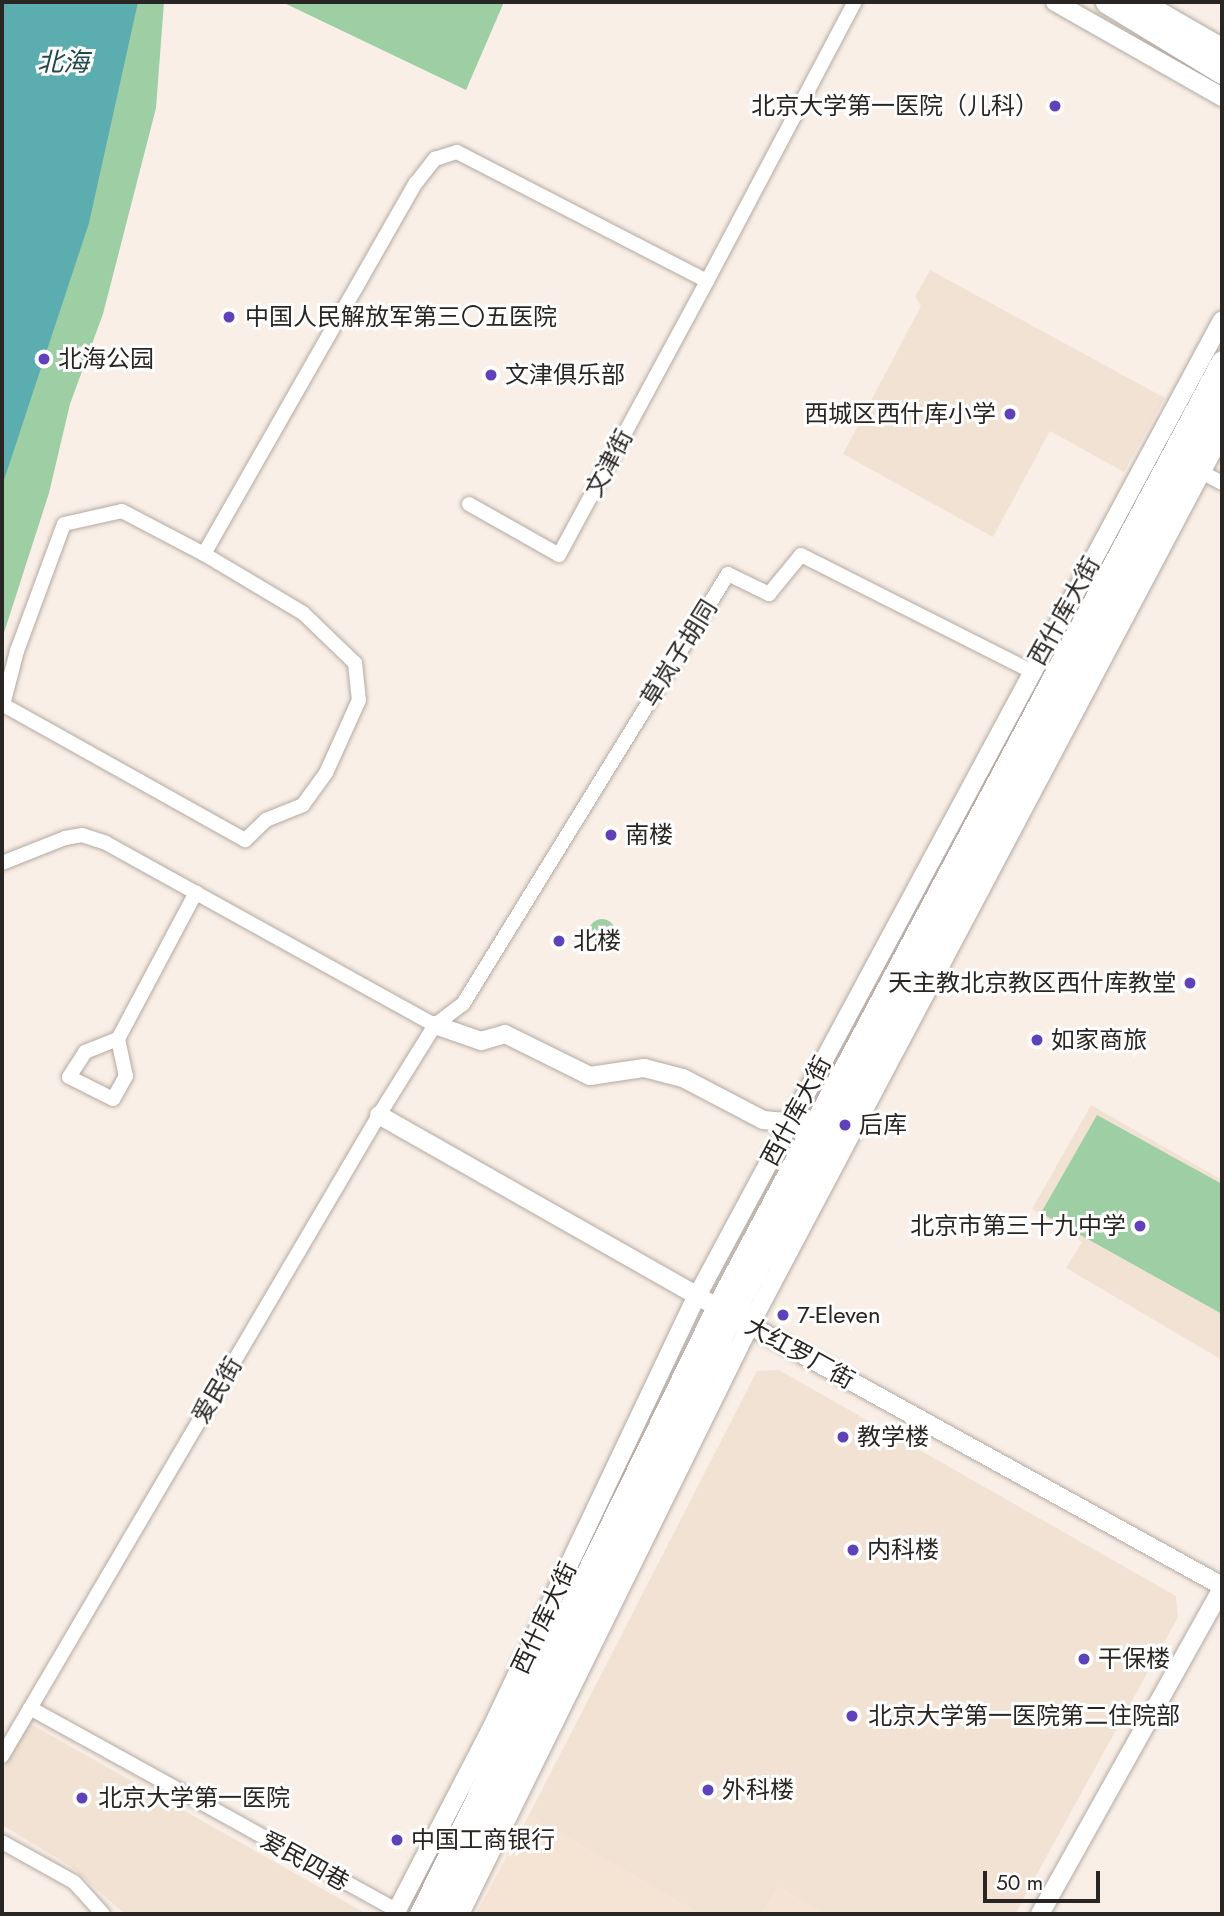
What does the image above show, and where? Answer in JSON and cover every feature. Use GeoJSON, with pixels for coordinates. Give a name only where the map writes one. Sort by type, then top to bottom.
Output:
{"type":"FeatureCollection","features":[{"type":"Feature","properties":{"kind":"main road"},"geometry":{"type":"LineString","coordinates":[[1107,2],[1222,72]]}},
{"type":"Feature","properties":{"kind":"main road"},"geometry":{"type":"LineString","coordinates":[[1139,2],[1222,50]]}},
{"type":"Feature","properties":{"kind":"main road","name":"西什库大街"},"geometry":{"type":"LineString","coordinates":[[440,1914],[733,1316],[815,1124],[1222,361]]}},
{"type":"Feature","properties":{"kind":"main road","name":"西什库大街"},"geometry":{"type":"LineString","coordinates":[[419,1914],[733,1316],[1195,468],[1222,398]]}},
{"type":"Feature","properties":{"kind":"street"},"geometry":{"type":"LineString","coordinates":[[204,554],[416,183],[435,159],[457,152],[707,281],[855,2]]}},
{"type":"Feature","properties":{"kind":"street"},"geometry":{"type":"LineString","coordinates":[[1055,2],[1222,97]]}},
{"type":"Feature","properties":{"kind":"street","name":"文津街"},"geometry":{"type":"LineString","coordinates":[[469,504],[559,555],[707,281]]}},
{"type":"Feature","properties":{"kind":"street","name":"西什库大街"},"geometry":{"type":"LineString","coordinates":[[396,1913],[490,1731],[697,1296],[1222,320]]}},
{"type":"Feature","properties":{"kind":"street","name":"西什库大街"},"geometry":{"type":"LineString","coordinates":[[1195,468],[1222,433]]}},
{"type":"Feature","properties":{"kind":"street"},"geometry":{"type":"LineString","coordinates":[[1195,468],[1222,483]]}},
{"type":"Feature","properties":{"kind":"street"},"geometry":{"type":"LineString","coordinates":[[122,511],[204,554],[303,613],[355,663],[359,700],[326,773],[303,805],[265,820],[245,840],[3,705],[17,651],[64,524],[122,511]]}},
{"type":"Feature","properties":{"kind":"street","name":"草岚子胡同"},"geometry":{"type":"LineString","coordinates":[[435,1025],[463,1004],[728,574],[769,594],[801,555],[1031,671]]}},
{"type":"Feature","properties":{"kind":"street"},"geometry":{"type":"LineString","coordinates":[[2,863],[44,844],[82,835],[196,892],[435,1025],[481,1041],[505,1034],[590,1076],[644,1068],[683,1078],[763,1120],[815,1124]]}},
{"type":"Feature","properties":{"kind":"street"},"geometry":{"type":"LineString","coordinates":[[118,1039],[85,1052],[69,1077],[113,1099],[126,1076],[118,1039],[196,892]]}},
{"type":"Feature","properties":{"kind":"street","name":"爱民街"},"geometry":{"type":"LineString","coordinates":[[2,1756],[379,1115],[435,1025]]}},
{"type":"Feature","properties":{"kind":"street","name":"大红罗厂街"},"geometry":{"type":"LineString","coordinates":[[379,1115],[697,1296],[1222,1587]]}},
{"type":"Feature","properties":{"kind":"street","name":"西什库大街"},"geometry":{"type":"LineString","coordinates":[[460,1914],[733,1316]]}},
{"type":"Feature","properties":{"kind":"street"},"geometry":{"type":"LineString","coordinates":[[1040,1914],[1222,1587]]}},
{"type":"Feature","properties":{"kind":"street","name":"爱民四巷"},"geometry":{"type":"LineString","coordinates":[[30,1709],[396,1913]]}},
{"type":"Feature","properties":{"kind":"street"},"geometry":{"type":"LineString","coordinates":[[2,1842],[74,1882],[103,1914]]}},
{"type":"Feature","properties":{"kind":"shaded area","name":"西城区西什库小学"},"geometry":{"type":"Polygon","coordinates":[[[930,270],[1165,398],[1124,472],[1050,431],[993,537],[843,454],[921,306],[915,297],[930,270]]]}},
{"type":"Feature","properties":{"kind":"shaded area","name":"北京市第三十九中学"},"geometry":{"type":"Polygon","coordinates":[[[1091,1105],[1222,1180],[1222,1360],[1066,1268],[1082,1242],[1032,1209],[1091,1105]]]}},
{"type":"Feature","properties":{"kind":"shaded area","name":"北京大学第一医院第二住院部"},"geometry":{"type":"Polygon","coordinates":[[[779,1370],[1176,1596],[1178,1617],[1015,1914],[825,1914],[778,1887],[762,1914],[700,1914],[529,1815],[757,1371],[779,1370]]]}},
{"type":"Feature","properties":{"kind":"shaded area","name":"北京大学第一医院"},"geometry":{"type":"Polygon","coordinates":[[[29,1723],[367,1914],[125,1914],[70,1866],[2,1825],[2,1771],[29,1723]]]}},
{"type":"Feature","properties":{"kind":"shaded area"},"geometry":{"type":"Polygon","coordinates":[[[529,1815],[700,1914],[476,1914],[529,1815]]]}},
{"type":"Feature","properties":{"kind":"shaded area"},"geometry":{"type":"Polygon","coordinates":[[[778,1887],[825,1914],[762,1914],[778,1887]]]}},
{"type":"Feature","properties":{"kind":"green space","name":"北海"},"geometry":{"type":"Polygon","coordinates":[[[2,2],[164,2],[156,108],[103,314],[70,404],[49,493],[2,639],[2,2]]]}},
{"type":"Feature","properties":{"kind":"green space"},"geometry":{"type":"Polygon","coordinates":[[[282,2],[504,2],[466,90],[282,2]]]}},
{"type":"Feature","properties":{"kind":"green space"},"geometry":{"type":"Polygon","coordinates":[[[602,919],[611,923],[615,932],[611,941],[602,945],[593,941],[589,932],[593,923],[602,919]]]}},
{"type":"Feature","properties":{"kind":"green space","name":"北京市第三十九中学"},"geometry":{"type":"Polygon","coordinates":[[[1097,1115],[1222,1184],[1222,1314],[1041,1213],[1097,1115]]]}},
{"type":"Feature","properties":{"kind":"water","name":"北海"},"geometry":{"type":"Polygon","coordinates":[[[2,2],[138,2],[89,223],[2,486],[2,2]]]}},
{"type":"Feature","properties":{"kind":"place","name":"北京大学第一医院（儿科）"},"geometry":{"type":"Point","coordinates":[1055,106]}},
{"type":"Feature","properties":{"kind":"place","name":"中国人民解放军第三〇五医院"},"geometry":{"type":"Point","coordinates":[229,317]}},
{"type":"Feature","properties":{"kind":"place","name":"北海公园"},"geometry":{"type":"Point","coordinates":[44,359]}},
{"type":"Feature","properties":{"kind":"place","name":"文津俱乐部"},"geometry":{"type":"Point","coordinates":[491,375]}},
{"type":"Feature","properties":{"kind":"place","name":"西城区西什库小学"},"geometry":{"type":"Point","coordinates":[1010,414]}},
{"type":"Feature","properties":{"kind":"place","name":"南楼"},"geometry":{"type":"Point","coordinates":[611,835]}},
{"type":"Feature","properties":{"kind":"place","name":"北楼"},"geometry":{"type":"Point","coordinates":[559,941]}},
{"type":"Feature","properties":{"kind":"place","name":"天主教北京教区西什库教堂"},"geometry":{"type":"Point","coordinates":[1190,983]}},
{"type":"Feature","properties":{"kind":"place","name":"如家商旅"},"geometry":{"type":"Point","coordinates":[1037,1040]}},
{"type":"Feature","properties":{"kind":"place","name":"后库"},"geometry":{"type":"Point","coordinates":[845,1125]}},
{"type":"Feature","properties":{"kind":"place","name":"北京市第三十九中学"},"geometry":{"type":"Point","coordinates":[1140,1226]}},
{"type":"Feature","properties":{"kind":"place","name":"7-Eleven"},"geometry":{"type":"Point","coordinates":[783,1315]}},
{"type":"Feature","properties":{"kind":"place","name":"教学楼"},"geometry":{"type":"Point","coordinates":[843,1437]}},
{"type":"Feature","properties":{"kind":"place","name":"内科楼"},"geometry":{"type":"Point","coordinates":[853,1550]}},
{"type":"Feature","properties":{"kind":"place","name":"干保楼"},"geometry":{"type":"Point","coordinates":[1084,1659]}},
{"type":"Feature","properties":{"kind":"place","name":"北京大学第一医院第二住院部"},"geometry":{"type":"Point","coordinates":[852,1716]}},
{"type":"Feature","properties":{"kind":"place","name":"外科楼"},"geometry":{"type":"Point","coordinates":[708,1790]}},
{"type":"Feature","properties":{"kind":"place","name":"北京大学第一医院"},"geometry":{"type":"Point","coordinates":[82,1798]}},
{"type":"Feature","properties":{"kind":"place","name":"中国工商银行"},"geometry":{"type":"Point","coordinates":[397,1840]}}]}
